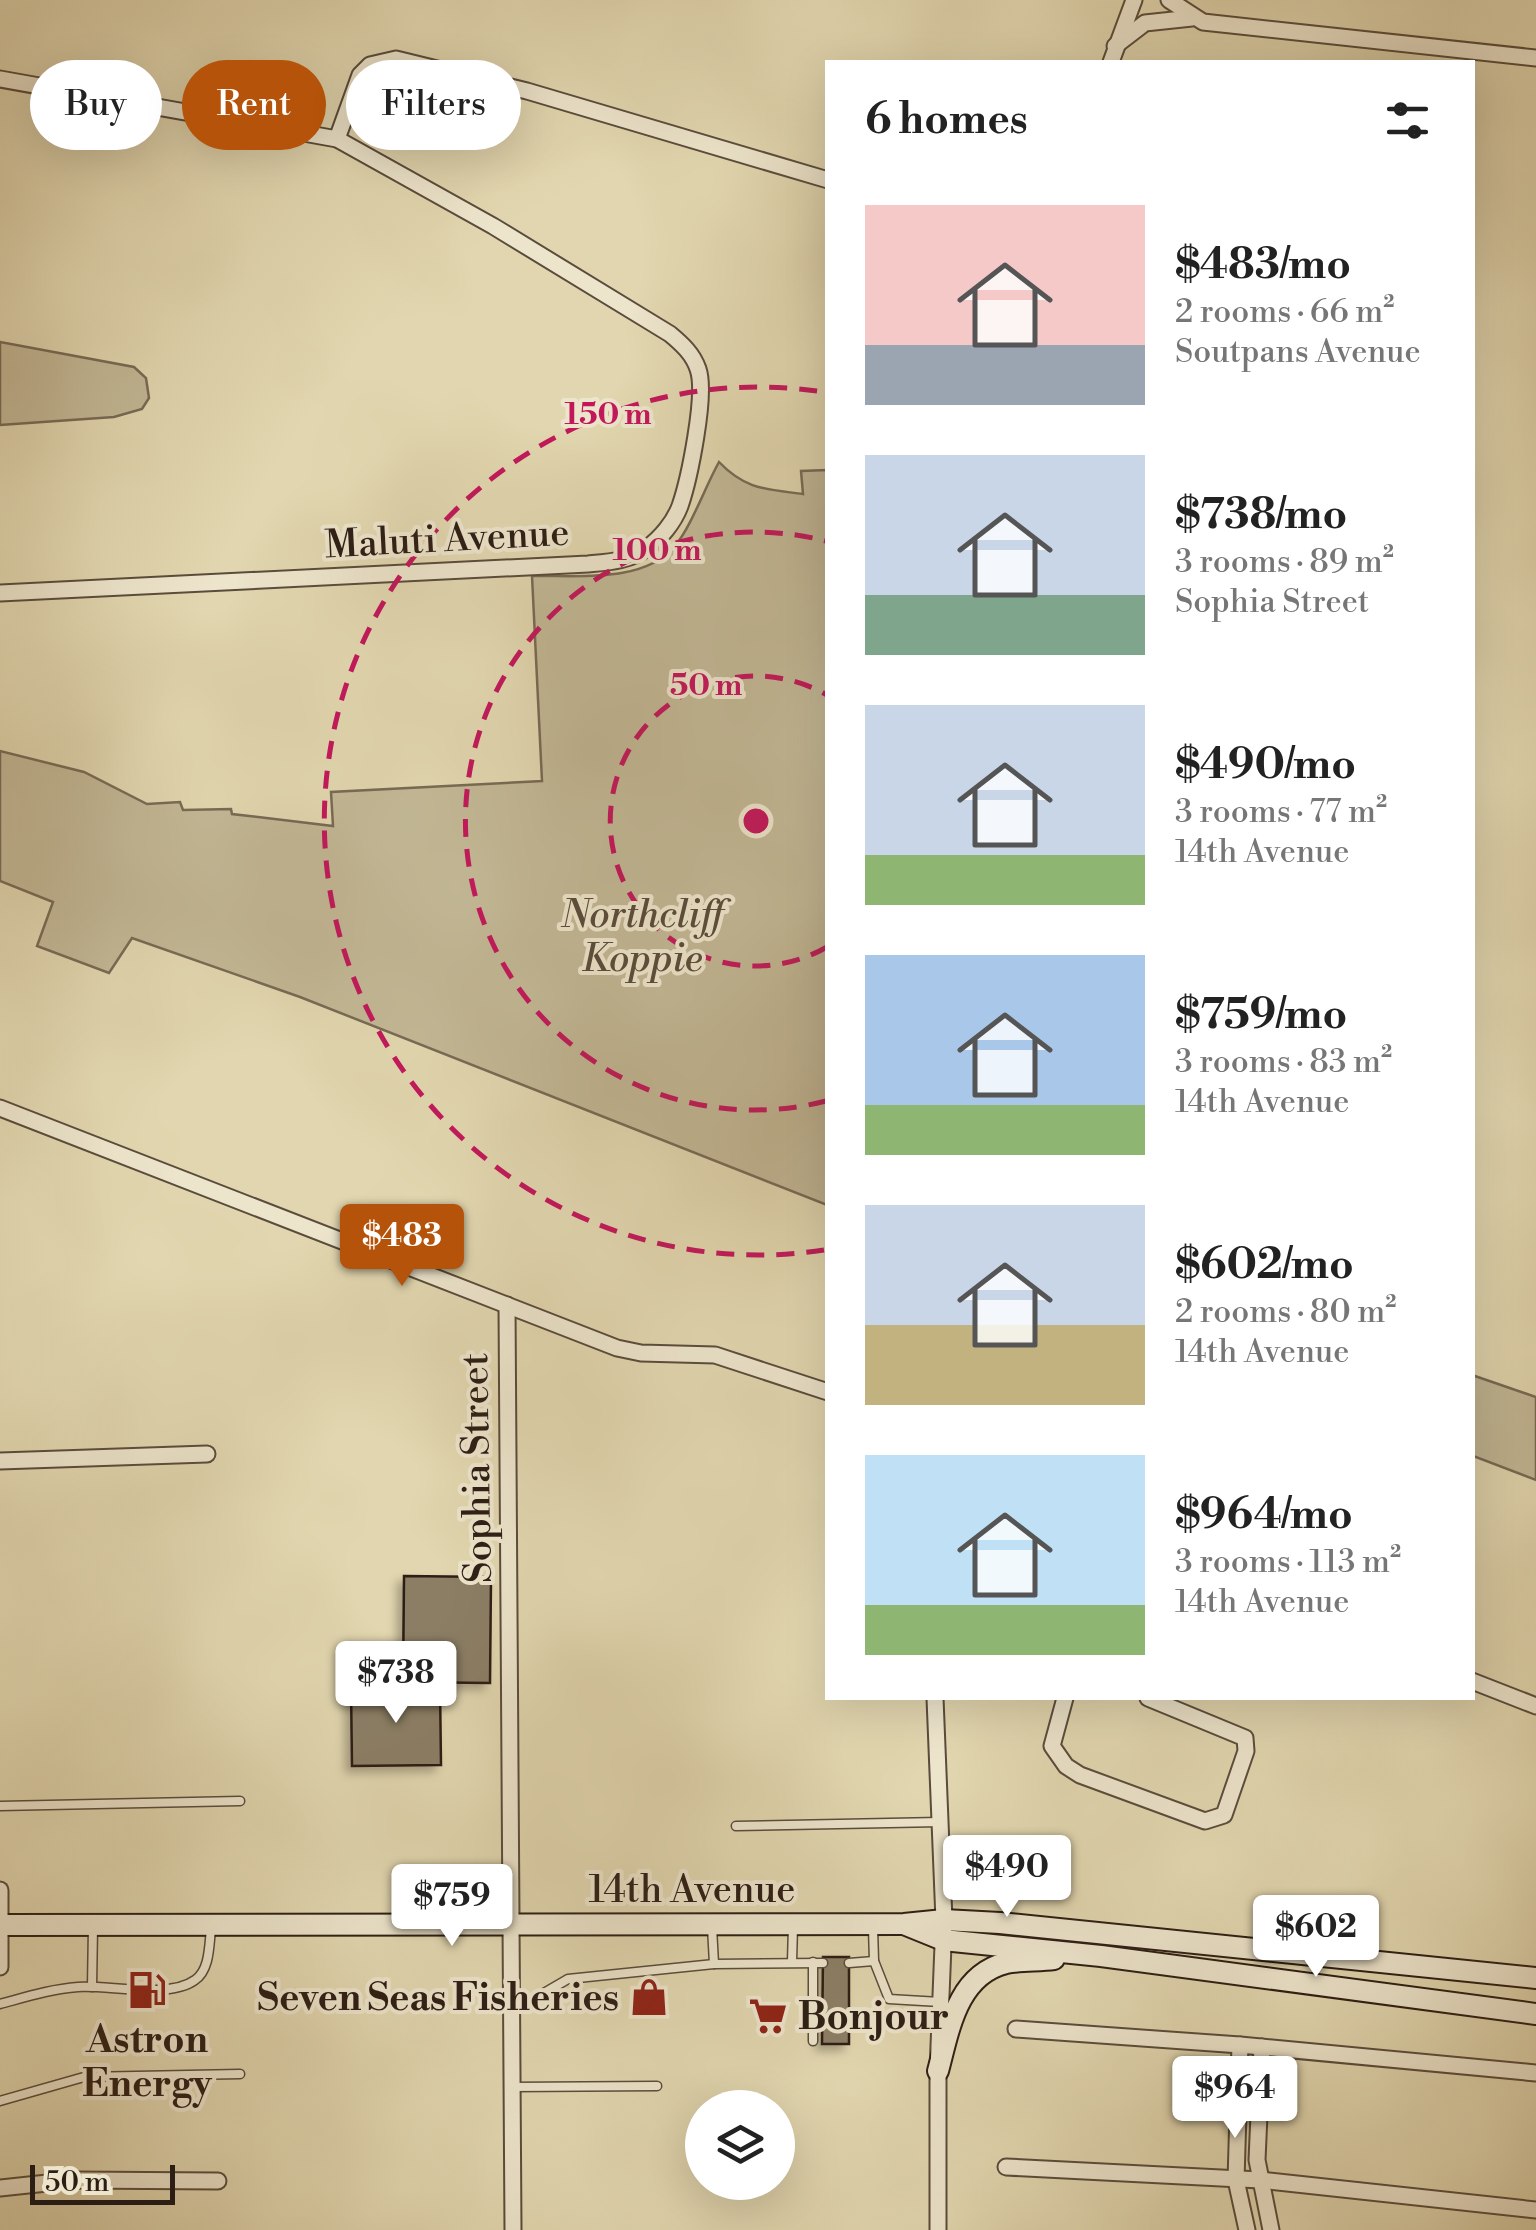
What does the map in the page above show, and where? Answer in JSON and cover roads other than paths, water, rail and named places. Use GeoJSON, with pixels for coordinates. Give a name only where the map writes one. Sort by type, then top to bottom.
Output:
{"type":"FeatureCollection","features":[{"type":"Feature","properties":{"kind":"main road","name":"14th Avenue"},"geometry":{"type":"LineString","coordinates":[[944,1930],[1000,1923],[1536,1978]]}},
{"type":"Feature","properties":{"kind":"main road","name":"14th Avenue"},"geometry":{"type":"LineString","coordinates":[[0,1925],[904,1924],[1101,1956],[1536,2014]]}},
{"type":"Feature","properties":{"kind":"main road"},"geometry":{"type":"LineString","coordinates":[[938,2071],[963,1992],[990,1970],[1006,1964],[1101,1956]]}},
{"type":"Feature","properties":{"kind":"street"},"geometry":{"type":"LineString","coordinates":[[1113,54],[1134,0]]}},
{"type":"Feature","properties":{"kind":"street"},"geometry":{"type":"LineString","coordinates":[[1169,0],[1192,18]]}},
{"type":"Feature","properties":{"kind":"street"},"geometry":{"type":"LineString","coordinates":[[1113,54],[1145,23],[1192,18],[1215,24],[1536,58]]}},
{"type":"Feature","properties":{"kind":"street"},"geometry":{"type":"LineString","coordinates":[[336,139],[360,76],[370,65],[396,58],[825,179]]}},
{"type":"Feature","properties":{"kind":"street","name":"Maluti Avenue"},"geometry":{"type":"LineString","coordinates":[[0,80],[336,139],[493,226],[670,334],[686,348],[697,366],[701,394],[680,507],[668,527],[639,554],[610,562],[0,592]]}},
{"type":"Feature","properties":{"kind":"street"},"geometry":{"type":"LineString","coordinates":[[0,1108],[617,1348],[641,1353],[715,1355],[825,1391]]}},
{"type":"Feature","properties":{"kind":"street","name":"Sophia Street"},"geometry":{"type":"LineString","coordinates":[[507,1305],[513,2230]]}},
{"type":"Feature","properties":{"kind":"street"},"geometry":{"type":"LineString","coordinates":[[0,1460],[207,1454]]}},
{"type":"Feature","properties":{"kind":"street"},"geometry":{"type":"LineString","coordinates":[[1475,1682],[1536,1706]]}},
{"type":"Feature","properties":{"kind":"street"},"geometry":{"type":"LineString","coordinates":[[935,1700],[944,1930],[938,2071],[938,2230]]}},
{"type":"Feature","properties":{"kind":"street"},"geometry":{"type":"LineString","coordinates":[[1065,1700],[1052,1746],[1066,1766],[1205,1821],[1224,1815],[1246,1751],[1245,1738],[1153,1700]]}},
{"type":"Feature","properties":{"kind":"street"},"geometry":{"type":"LineString","coordinates":[[0,1890],[0,1967]]}},
{"type":"Feature","properties":{"kind":"street"},"geometry":{"type":"LineString","coordinates":[[1016,2029],[1262,2046],[1536,2073]]}},
{"type":"Feature","properties":{"kind":"street"},"geometry":{"type":"LineString","coordinates":[[1240,2045],[1236,2180],[1248,2230]]}},
{"type":"Feature","properties":{"kind":"street"},"geometry":{"type":"LineString","coordinates":[[1262,2046],[1257,2160],[1271,2230]]}},
{"type":"Feature","properties":{"kind":"street"},"geometry":{"type":"LineString","coordinates":[[1006,2167],[1260,2180],[1536,2210]]}},
{"type":"Feature","properties":{"kind":"street"},"geometry":{"type":"LineString","coordinates":[[0,2188],[75,2180],[218,2180]]}},
{"type":"Feature","properties":{"kind":"lane"},"geometry":{"type":"LineString","coordinates":[[0,1806],[240,1801]]}},
{"type":"Feature","properties":{"kind":"lane"},"geometry":{"type":"LineString","coordinates":[[736,1826],[940,1822]]}},
{"type":"Feature","properties":{"kind":"lane"},"geometry":{"type":"LineString","coordinates":[[92,1987],[93,1924]]}},
{"type":"Feature","properties":{"kind":"lane"},"geometry":{"type":"LineString","coordinates":[[0,2004],[50,1990],[173,1989],[196,1980],[205,1967],[212,1924]]}},
{"type":"Feature","properties":{"kind":"lane"},"geometry":{"type":"LineString","coordinates":[[792,1962],[793,1924]]}},
{"type":"Feature","properties":{"kind":"lane"},"geometry":{"type":"LineString","coordinates":[[873,1924],[874,1960],[890,2000],[940,2002]]}},
{"type":"Feature","properties":{"kind":"lane"},"geometry":{"type":"LineString","coordinates":[[712,1925],[714,1964]]}},
{"type":"Feature","properties":{"kind":"lane"},"geometry":{"type":"LineString","coordinates":[[850,1963],[874,1960]]}},
{"type":"Feature","properties":{"kind":"lane"},"geometry":{"type":"LineString","coordinates":[[512,2012],[568,1980],[714,1964],[818,1962],[813,2041]]}},
{"type":"Feature","properties":{"kind":"lane"},"geometry":{"type":"LineString","coordinates":[[0,2101],[84,2077],[240,2074]]}},
{"type":"Feature","properties":{"kind":"lane"},"geometry":{"type":"LineString","coordinates":[[512,2087],[657,2086]]}},
{"type":"Feature","properties":{"kind":"place","name":"Astron Energy"},"geometry":{"type":"Point","coordinates":[147,1990]}},
{"type":"Feature","properties":{"kind":"place","name":"Seven Seas Fisheries"},"geometry":{"type":"Point","coordinates":[649,1997]}},
{"type":"Feature","properties":{"kind":"place","name":"Bonjour"},"geometry":{"type":"Point","coordinates":[768,2016]}},
{"type":"Feature","properties":{"kind":"park label","name":"Northcliff Koppie"},"geometry":{"type":"Point","coordinates":[642,936]}}]}
